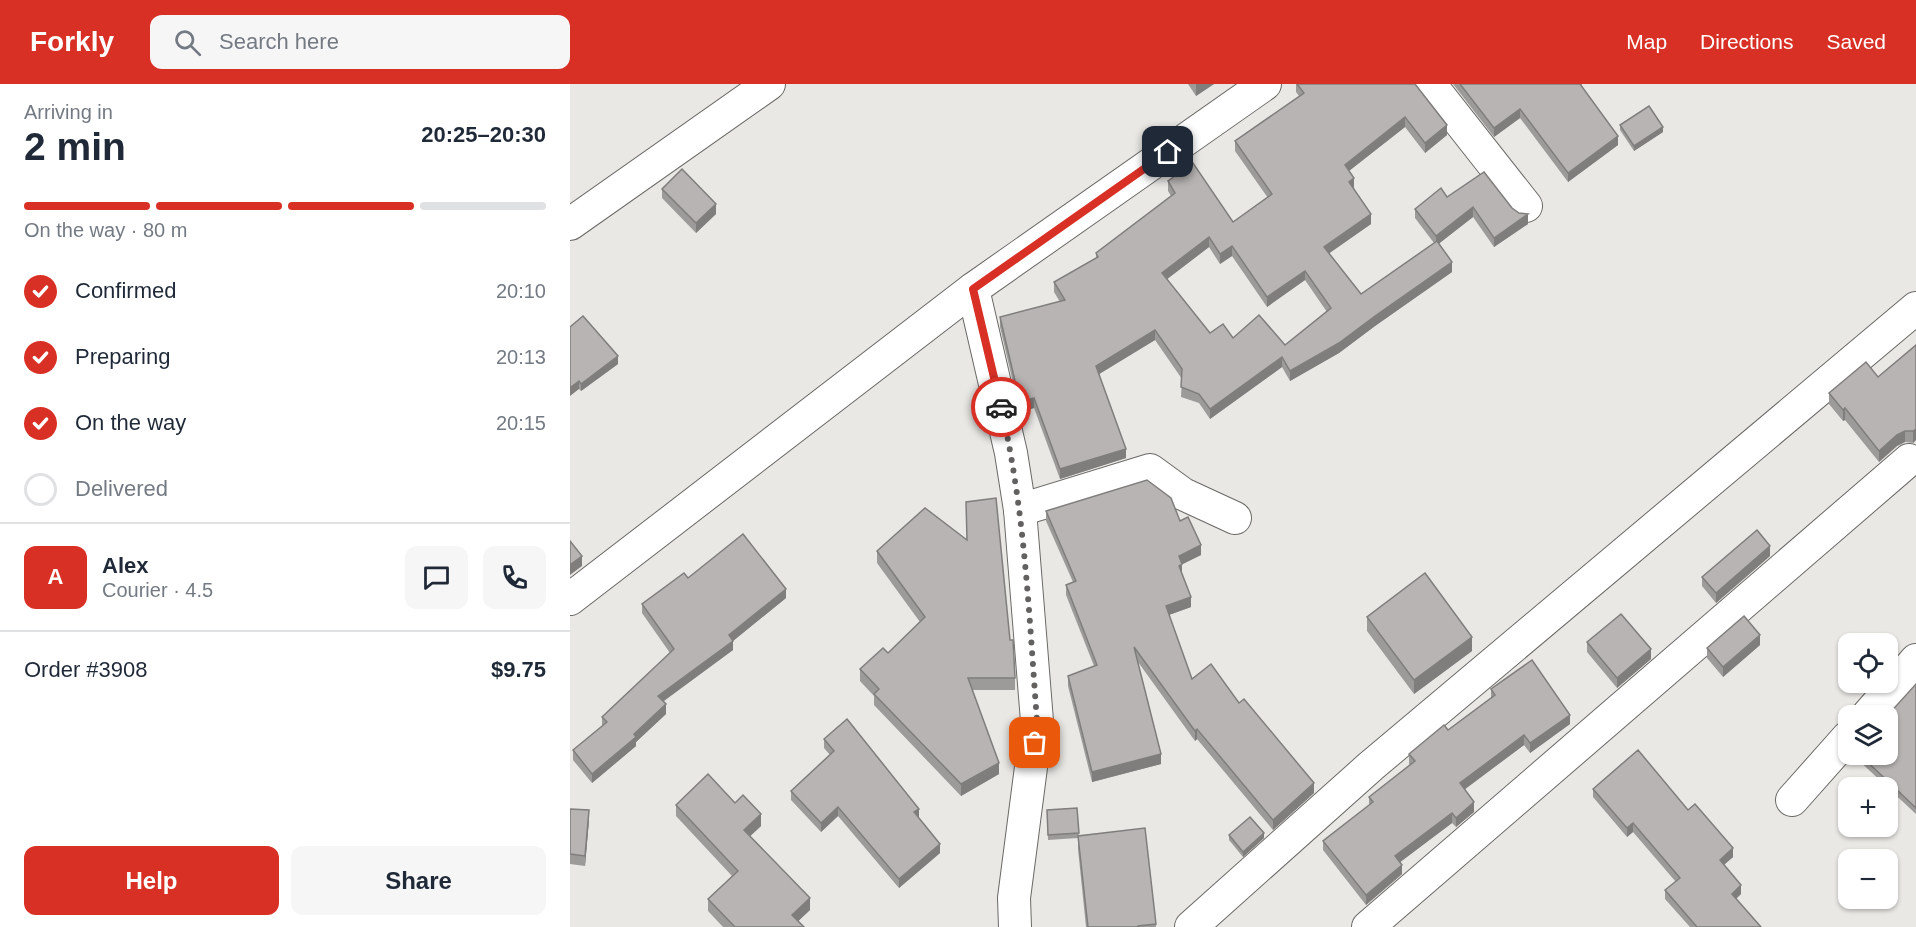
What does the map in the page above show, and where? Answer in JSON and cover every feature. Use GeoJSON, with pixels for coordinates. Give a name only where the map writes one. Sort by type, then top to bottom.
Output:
{"type":"FeatureCollection","features":[{"type":"Feature","properties":{"kind":"street"},"geometry":{"type":"LineString","coordinates":[[570,224],[769,84]]}},
{"type":"Feature","properties":{"kind":"street"},"geometry":{"type":"LineString","coordinates":[[570,599],[973,289],[1265,84]]}},
{"type":"Feature","properties":{"kind":"street"},"geometry":{"type":"LineString","coordinates":[[1430,84],[1526,206]]}},
{"type":"Feature","properties":{"kind":"street"},"geometry":{"type":"LineString","coordinates":[[973,289],[1011,453],[1020,510],[1037,721],[1014,898],[1015,927]]}},
{"type":"Feature","properties":{"kind":"street"},"geometry":{"type":"LineString","coordinates":[[1191,927],[1371,766],[1916,308]]}},
{"type":"Feature","properties":{"kind":"street"},"geometry":{"type":"LineString","coordinates":[[1368,927],[1910,460]]}},
{"type":"Feature","properties":{"kind":"street"},"geometry":{"type":"LineString","coordinates":[[1020,510],[1150,470],[1183,494],[1235,518]]}},
{"type":"Feature","properties":{"kind":"street"},"geometry":{"type":"LineString","coordinates":[[1877,705],[1916,660]]}},
{"type":"Feature","properties":{"kind":"street"},"geometry":{"type":"LineString","coordinates":[[1792,800],[1838,748]]}},
{"type":"Feature","properties":{"kind":"building"},"geometry":{"type":"Polygon","coordinates":[[[1297,84],[1415,84],[1447,125],[1425,143],[1405,117],[1345,165],[1354,178],[1349,182],[1371,214],[1324,247],[1361,294],[1437,241],[1452,262],[1339,343],[1290,371],[1282,357],[1210,409],[1199,394],[1181,387],[1182,369],[1155,330],[1096,366],[1126,449],[1060,469],[1034,398],[1020,402],[1000,317],[1065,300],[1054,282],[1098,257],[1096,253],[1175,193],[1168,181],[1193,163],[1233,222],[1272,194],[1235,141],[1304,93],[1297,84]],[[1209,237],[1162,273],[1210,333],[1223,324],[1233,338],[1259,315],[1285,345],[1331,308],[1305,271],[1267,297],[1232,246],[1220,254],[1209,237]]]}},
{"type":"Feature","properties":{"kind":"building"},"geometry":{"type":"Polygon","coordinates":[[[1460,84],[1580,84],[1618,136],[1568,173],[1520,109],[1494,128],[1460,84]]]}},
{"type":"Feature","properties":{"kind":"building"},"geometry":{"type":"Polygon","coordinates":[[[1649,106],[1663,127],[1634,146],[1620,125],[1649,106]]]}},
{"type":"Feature","properties":{"kind":"building"},"geometry":{"type":"Polygon","coordinates":[[[682,169],[716,204],[696,223],[662,189],[682,169]]]}},
{"type":"Feature","properties":{"kind":"building"},"geometry":{"type":"Polygon","coordinates":[[[1484,172],[1512,208],[1519,213],[1528,214],[1494,238],[1473,207],[1436,236],[1415,209],[1441,188],[1447,197],[1484,172]]]}},
{"type":"Feature","properties":{"kind":"building"},"geometry":{"type":"Polygon","coordinates":[[[583,316],[618,356],[581,384],[579,381],[570,388],[570,327],[583,316]]]}},
{"type":"Feature","properties":{"kind":"building"},"geometry":{"type":"Polygon","coordinates":[[[1916,345],[1916,429],[1897,435],[1879,451],[1845,408],[1843,410],[1829,393],[1866,362],[1878,377],[1916,345]]]}},
{"type":"Feature","properties":{"kind":"building"},"geometry":{"type":"Polygon","coordinates":[[[1147,480],[1171,498],[1180,521],[1188,517],[1201,545],[1179,556],[1182,564],[1179,566],[1191,597],[1166,606],[1192,679],[1211,664],[1239,703],[1244,699],[1314,783],[1273,820],[1197,729],[1195,731],[1134,647],[1161,754],[1092,772],[1068,676],[1097,665],[1066,585],[1076,581],[1046,511],[1147,480]]]}},
{"type":"Feature","properties":{"kind":"building"},"geometry":{"type":"Polygon","coordinates":[[[996,498],[1010,640],[1013,640],[1015,678],[968,678],[999,763],[961,784],[874,694],[879,689],[860,669],[883,648],[888,653],[925,617],[877,551],[925,508],[967,540],[966,502],[996,498]]]}},
{"type":"Feature","properties":{"kind":"building"},"geometry":{"type":"Polygon","coordinates":[[[1757,530],[1770,546],[1716,593],[1702,577],[1757,530]]]}},
{"type":"Feature","properties":{"kind":"building"},"geometry":{"type":"Polygon","coordinates":[[[743,534],[786,589],[729,635],[733,641],[658,696],[666,704],[634,734],[636,737],[592,774],[573,750],[607,722],[602,717],[674,649],[642,604],[684,573],[688,578],[743,534]]]}},
{"type":"Feature","properties":{"kind":"building"},"geometry":{"type":"Polygon","coordinates":[[[570,541],[582,556],[570,565],[570,541]]]}},
{"type":"Feature","properties":{"kind":"building"},"geometry":{"type":"Polygon","coordinates":[[[1425,573],[1472,637],[1414,680],[1367,617],[1425,573]]]}},
{"type":"Feature","properties":{"kind":"building"},"geometry":{"type":"Polygon","coordinates":[[[1621,614],[1651,649],[1617,678],[1587,642],[1621,614]]]}},
{"type":"Feature","properties":{"kind":"building"},"geometry":{"type":"Polygon","coordinates":[[[1744,616],[1760,635],[1723,667],[1707,648],[1744,616]]]}},
{"type":"Feature","properties":{"kind":"building"},"geometry":{"type":"Polygon","coordinates":[[[1532,660],[1570,715],[1530,743],[1524,735],[1460,783],[1474,802],[1456,818],[1452,813],[1395,856],[1402,865],[1366,895],[1323,841],[1373,802],[1369,797],[1415,761],[1409,754],[1444,725],[1448,730],[1495,695],[1491,689],[1532,660]]]}},
{"type":"Feature","properties":{"kind":"building"},"geometry":{"type":"Polygon","coordinates":[[[1916,684],[1916,808],[1898,791],[1898,777],[1883,777],[1871,765],[1898,765],[1897,705],[1916,684]]]}},
{"type":"Feature","properties":{"kind":"building"},"geometry":{"type":"Polygon","coordinates":[[[847,719],[919,809],[914,812],[940,844],[899,879],[838,807],[821,823],[791,791],[834,751],[824,739],[847,719]]]}},
{"type":"Feature","properties":{"kind":"building"},"geometry":{"type":"Polygon","coordinates":[[[1638,750],[1688,810],[1695,804],[1733,848],[1720,860],[1741,885],[1732,894],[1761,927],[1697,927],[1665,890],[1680,878],[1633,823],[1627,828],[1593,789],[1638,750]]]}},
{"type":"Feature","properties":{"kind":"building"},"geometry":{"type":"Polygon","coordinates":[[[708,774],[735,803],[743,795],[761,814],[744,830],[810,898],[792,915],[804,927],[735,927],[708,899],[738,871],[676,805],[708,774]]]}},
{"type":"Feature","properties":{"kind":"building"},"geometry":{"type":"Polygon","coordinates":[[[1077,808],[1079,833],[1048,835],[1047,810],[1077,808]]]}},
{"type":"Feature","properties":{"kind":"building"},"geometry":{"type":"Polygon","coordinates":[[[570,809],[589,810],[585,856],[570,854],[570,809]]]}},
{"type":"Feature","properties":{"kind":"building"},"geometry":{"type":"Polygon","coordinates":[[[1250,817],[1264,833],[1243,852],[1229,835],[1250,817]]]}},
{"type":"Feature","properties":{"kind":"building"},"geometry":{"type":"Polygon","coordinates":[[[1145,828],[1156,924],[1138,927],[1088,927],[1078,836],[1145,828]]]}},
{"type":"Feature","properties":{"kind":"way so far"},"geometry":{"type":"LineString","coordinates":[[1001,407],[1020,510],[1037,721],[1035,743]]}},
{"type":"Feature","properties":{"kind":"route"},"geometry":{"type":"LineString","coordinates":[[1001,407],[973,289],[1168,152]]}}]}
